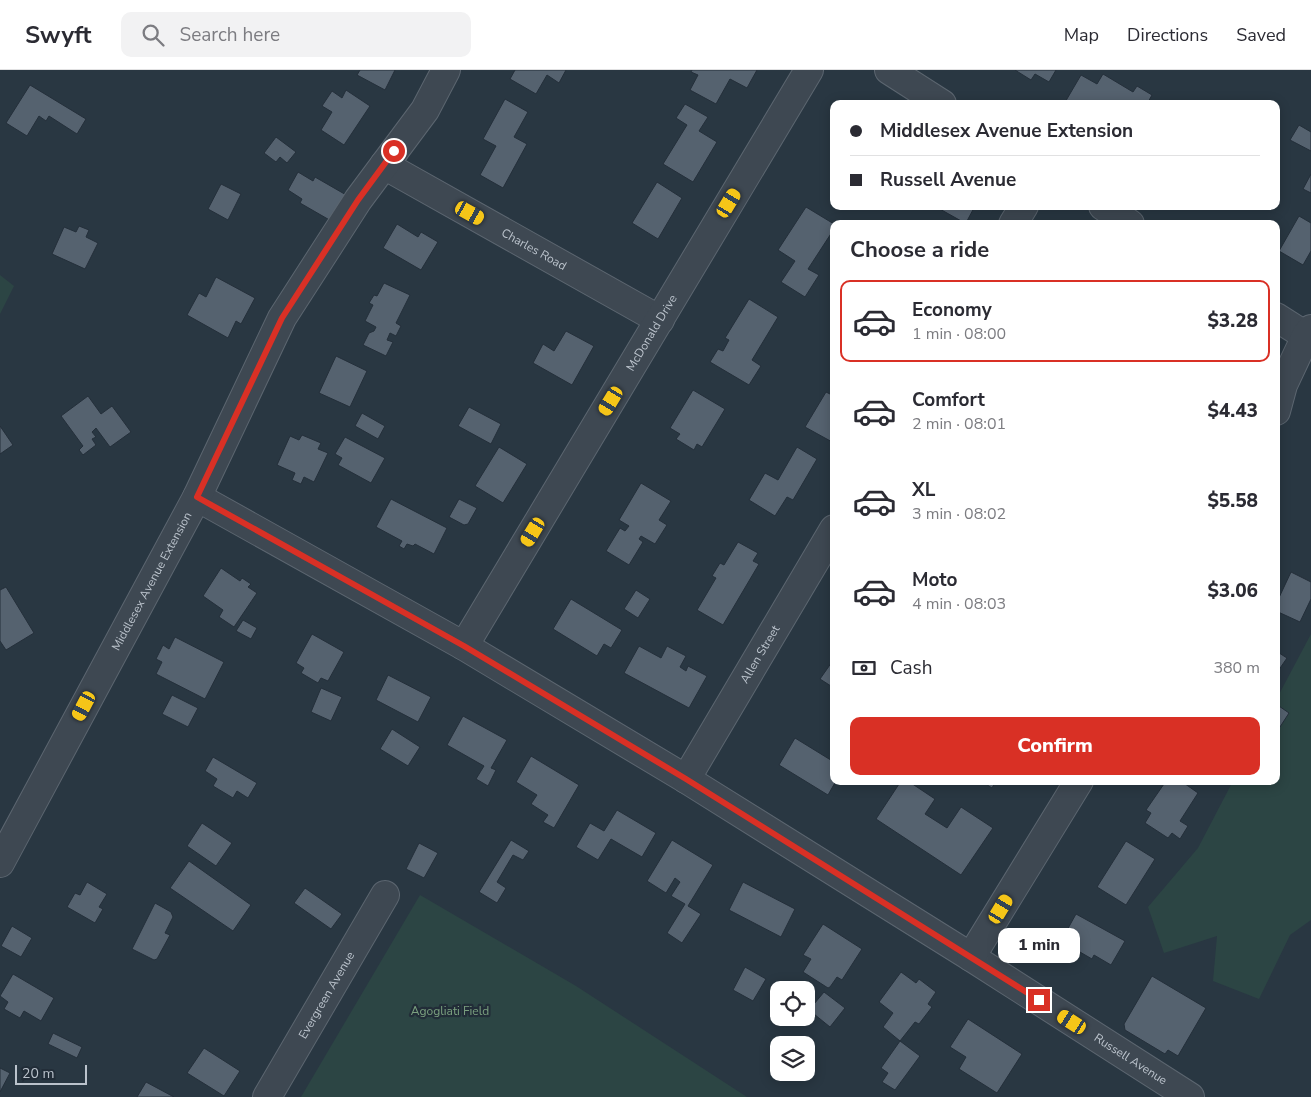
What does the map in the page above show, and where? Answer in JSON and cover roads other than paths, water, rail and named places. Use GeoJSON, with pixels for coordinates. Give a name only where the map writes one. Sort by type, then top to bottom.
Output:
{"type":"FeatureCollection","features":[{"type":"Feature","properties":{"kind":"street","name":"Middlesex Avenue Extension"},"geometry":{"type":"LineString","coordinates":[[0,863],[197,497],[282,318],[358,200],[425,110],[446,70]]}},
{"type":"Feature","properties":{"kind":"street","name":"McDonald Drive"},"geometry":{"type":"LineString","coordinates":[[464,646],[809,70]]}},
{"type":"Feature","properties":{"kind":"street"},"geometry":{"type":"LineString","coordinates":[[889,70],[936,100]]}},
{"type":"Feature","properties":{"kind":"street","name":"Charles Road"},"geometry":{"type":"LineString","coordinates":[[384,165],[660,320]]}},
{"type":"Feature","properties":{"kind":"street"},"geometry":{"type":"LineString","coordinates":[[1108,210],[1124,220]]}},
{"type":"Feature","properties":{"kind":"street"},"geometry":{"type":"LineString","coordinates":[[1280,319],[1309,333],[1283,385],[1280,396]]}},
{"type":"Feature","properties":{"kind":"street","name":"Russell Avenue"},"geometry":{"type":"LineString","coordinates":[[197,497],[464,646],[686,779],[972,957],[1190,1097]]}},
{"type":"Feature","properties":{"kind":"street","name":"Allen Street"},"geometry":{"type":"LineString","coordinates":[[686,779],[830,536]]}},
{"type":"Feature","properties":{"kind":"street"},"geometry":{"type":"LineString","coordinates":[[972,957],[1077,785]]}},
{"type":"Feature","properties":{"kind":"street","name":"Evergreen Avenue"},"geometry":{"type":"LineString","coordinates":[[267,1097],[386,895]]}},
{"type":"Feature","properties":{"kind":"park label","name":"Agogliati Field"},"geometry":{"type":"Point","coordinates":[450,1011]}}]}
